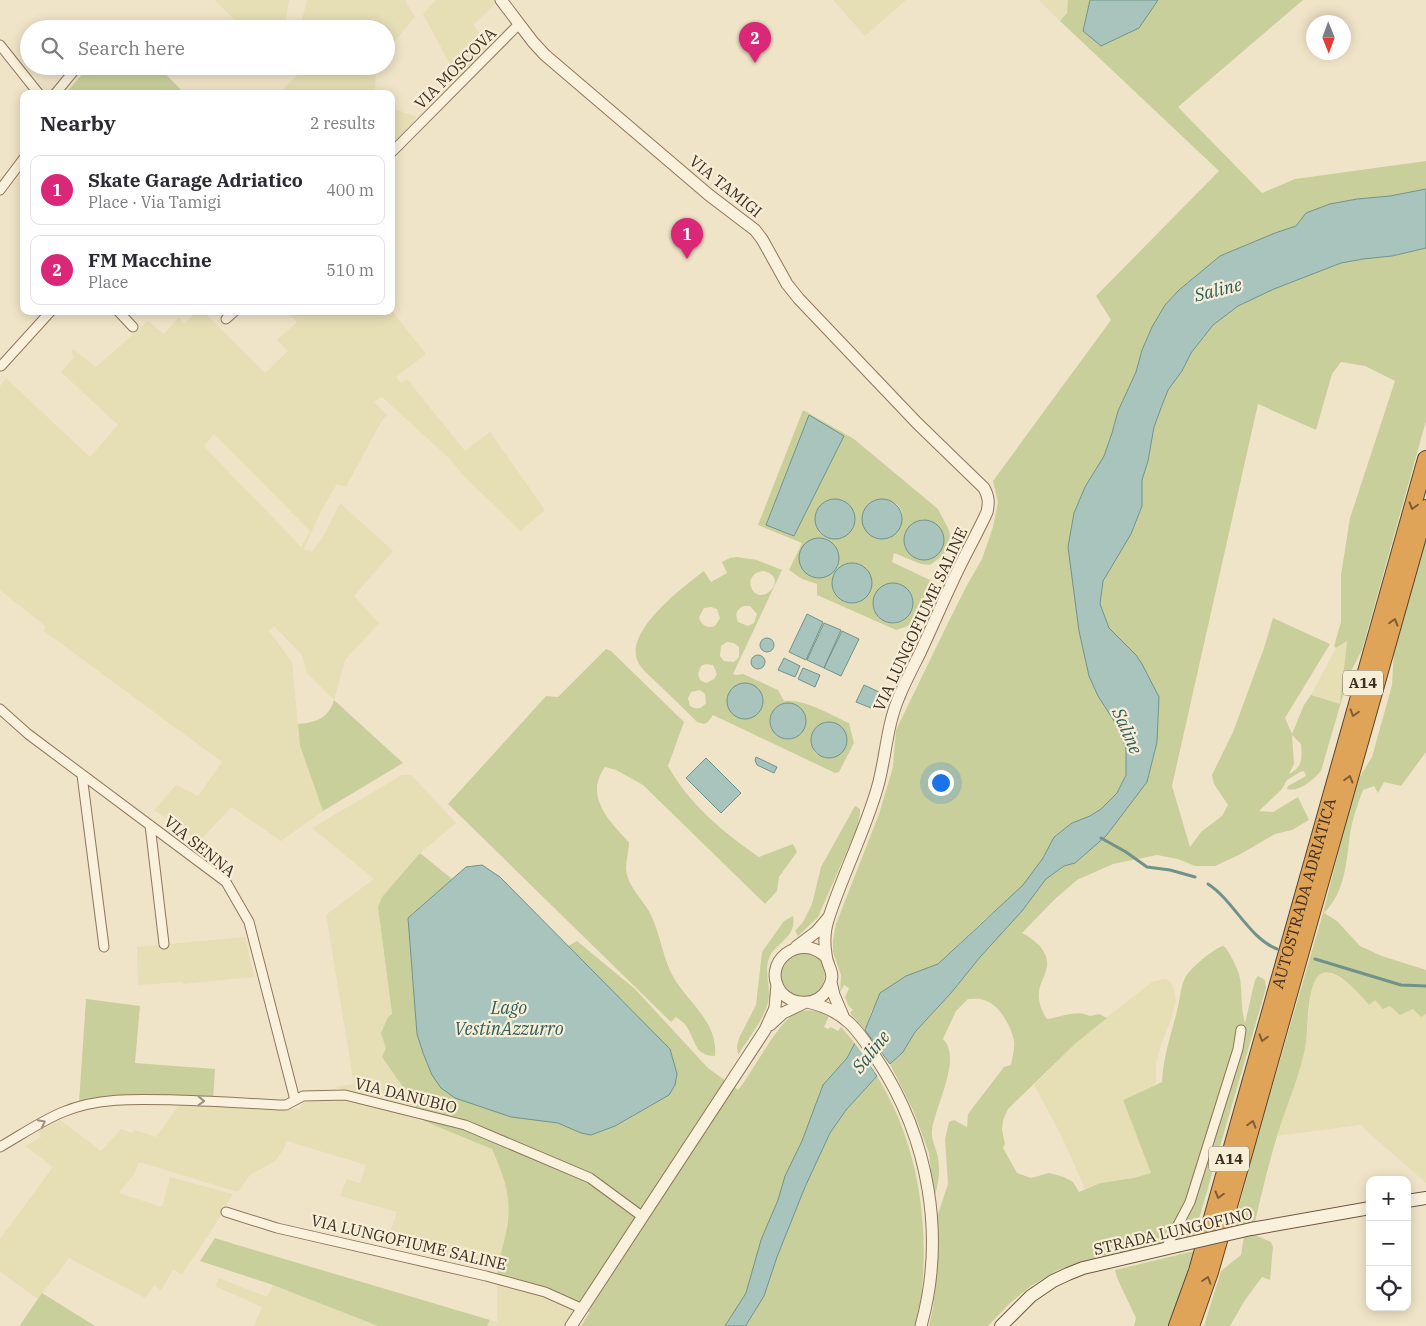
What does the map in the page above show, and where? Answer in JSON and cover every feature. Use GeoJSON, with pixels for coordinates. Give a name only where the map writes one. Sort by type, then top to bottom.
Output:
{"type":"FeatureCollection","features":[{"type":"Feature","properties":{"kind":"highway","name":"AUTOSTRADA ADRIATICA"},"geometry":{"type":"LineString","coordinates":[[1306,908],[1426,459]]}},
{"type":"Feature","properties":{"kind":"highway","name":"AUTOSTRADA ADRIATICA"},"geometry":{"type":"LineString","coordinates":[[1177,1326],[1196,1271],[1282,992],[1426,508]]}},
{"type":"Feature","properties":{"kind":"highway","name":"AUTOSTRADA ADRIATICA"},"geometry":{"type":"LineString","coordinates":[[1192,1326],[1212,1263],[1282,992]]}},
{"type":"Feature","properties":{"kind":"main road"},"geometry":{"type":"LineString","coordinates":[[1411,1200],[1426,1198]]}},
{"type":"Feature","properties":{"kind":"main road","name":"STRADA LUNGOFINO"},"geometry":{"type":"LineString","coordinates":[[1001,1326],[1031,1296],[1053,1281],[1083,1268],[1251,1229],[1366,1209]]}},
{"type":"Feature","properties":{"kind":"street","name":"VIA TAMIGI"},"geometry":{"type":"LineString","coordinates":[[501,0],[539,49],[562,70],[628,124],[709,195],[759,234],[787,284],[799,300],[917,424],[984,488],[989,504]]}},
{"type":"Feature","properties":{"kind":"street","name":"VIA MOSCOVA"},"geometry":{"type":"LineString","coordinates":[[395,149],[519,24]]}},
{"type":"Feature","properties":{"kind":"street"},"geometry":{"type":"LineString","coordinates":[[0,45],[20,70]]}},
{"type":"Feature","properties":{"kind":"street"},"geometry":{"type":"LineString","coordinates":[[24,75],[36,90]]}},
{"type":"Feature","properties":{"kind":"street"},"geometry":{"type":"LineString","coordinates":[[58,90],[71,75]]}},
{"type":"Feature","properties":{"kind":"street"},"geometry":{"type":"LineString","coordinates":[[0,190],[20,163]]}},
{"type":"Feature","properties":{"kind":"street"},"geometry":{"type":"LineString","coordinates":[[1,366],[47,315]]}},
{"type":"Feature","properties":{"kind":"street"},"geometry":{"type":"LineString","coordinates":[[122,315],[133,327]]}},
{"type":"Feature","properties":{"kind":"street"},"geometry":{"type":"LineString","coordinates":[[226,319],[230,315]]}},
{"type":"Feature","properties":{"kind":"street","name":"VIA LUNGOFIUME SALINE"},"geometry":{"type":"LineString","coordinates":[[826,957],[825,938],[828,918],[875,797],[882,771],[890,723],[899,697],[982,523],[989,504]]}},
{"type":"Feature","properties":{"kind":"street","name":"VIA SENNA"},"geometry":{"type":"LineString","coordinates":[[0,709],[28,734],[226,882],[249,922],[295,1100]]}},
{"type":"Feature","properties":{"kind":"street"},"geometry":{"type":"LineString","coordinates":[[82,775],[104,947]]}},
{"type":"Feature","properties":{"kind":"street"},"geometry":{"type":"LineString","coordinates":[[150,826],[164,944]]}},
{"type":"Feature","properties":{"kind":"street","name":"VIA LUNGOFIUME SALINE"},"geometry":{"type":"LineString","coordinates":[[794,948],[809,938],[828,918]]}},
{"type":"Feature","properties":{"kind":"street"},"geometry":{"type":"LineString","coordinates":[[572,1326],[765,1030],[775,1008],[777,966],[784,955],[794,948],[804,947],[814,949],[826,957],[831,969],[831,982],[840,1012],[873,1054],[890,1081],[908,1118],[921,1156],[930,1198],[933,1243],[931,1278],[921,1326]]}},
{"type":"Feature","properties":{"kind":"street"},"geometry":{"type":"LineString","coordinates":[[765,1030],[782,1014],[805,1002],[814,1001],[825,993],[831,982]]}},
{"type":"Feature","properties":{"kind":"street"},"geometry":{"type":"LineString","coordinates":[[777,984],[788,998],[840,1012]]}},
{"type":"Feature","properties":{"kind":"street"},"geometry":{"type":"LineString","coordinates":[[1172,1247],[1190,1202],[1238,1049],[1242,1030]]}},
{"type":"Feature","properties":{"kind":"street","name":"VIA DANUBIO"},"geometry":{"type":"LineString","coordinates":[[0,1147],[64,1112],[113,1101],[152,1100],[279,1105],[286,1104],[303,1096],[345,1095],[465,1125],[590,1178],[643,1217]]}},
{"type":"Feature","properties":{"kind":"street","name":"VIA LUNGOFIUME SALINE"},"geometry":{"type":"LineString","coordinates":[[226,1212],[277,1228],[477,1274],[544,1292],[583,1309]]}},
{"type":"Feature","properties":{"kind":"shaded area"},"geometry":{"type":"Polygon","coordinates":[[[215,0],[289,0],[286,20],[235,20],[215,0]]]}},
{"type":"Feature","properties":{"kind":"shaded area"},"geometry":{"type":"Polygon","coordinates":[[[307,0],[405,0],[415,17],[395,40],[395,20],[302,20],[307,0]]]}},
{"type":"Feature","properties":{"kind":"shaded area"},"geometry":{"type":"Polygon","coordinates":[[[436,0],[495,0],[497,2],[473,25],[492,48],[458,79],[423,14],[436,0]]]}},
{"type":"Feature","properties":{"kind":"shaded area"},"geometry":{"type":"Polygon","coordinates":[[[833,0],[906,0],[865,36],[833,0]]]}},
{"type":"Feature","properties":{"kind":"shaded area"},"geometry":{"type":"Polygon","coordinates":[[[1039,0],[1068,0],[1067,14],[1060,21],[1039,0]]]}},
{"type":"Feature","properties":{"kind":"shaded area"},"geometry":{"type":"Polygon","coordinates":[[[298,75],[376,75],[375,90],[282,90],[298,75]]]}},
{"type":"Feature","properties":{"kind":"shaded area"},"geometry":{"type":"Polygon","coordinates":[[[395,109],[417,117],[395,141],[395,109]]]}},
{"type":"Feature","properties":{"kind":"shaded area"},"geometry":{"type":"Polygon","coordinates":[[[193,315],[207,315],[265,373],[288,351],[277,340],[297,322],[291,315],[395,315],[426,354],[396,377],[401,383],[407,379],[465,451],[490,432],[545,510],[521,531],[464,476],[449,458],[382,397],[374,402],[387,415],[381,422],[346,487],[337,484],[320,513],[304,549],[312,552],[323,537],[340,503],[393,551],[354,596],[379,623],[345,660],[334,700],[307,673],[302,655],[274,626],[269,631],[292,662],[300,746],[323,811],[281,841],[232,807],[199,841],[154,810],[176,785],[198,796],[222,762],[44,631],[45,626],[0,590],[0,386],[6,378],[90,457],[118,425],[61,372],[74,357],[71,352],[73,349],[96,367],[148,321],[164,334],[179,317],[184,324],[193,315]],[[214,434],[204,446],[301,547],[310,531],[214,434]]]}},
{"type":"Feature","properties":{"kind":"shaded area"},"geometry":{"type":"Polygon","coordinates":[[[1347,641],[1340,705],[1311,695],[1336,648],[1347,641]]]}},
{"type":"Feature","properties":{"kind":"shaded area"},"geometry":{"type":"Polygon","coordinates":[[[402,775],[411,775],[456,823],[420,853],[382,897],[378,907],[392,1015],[387,1048],[382,1057],[417,1108],[334,1087],[354,1084],[326,915],[374,879],[312,828],[402,775]]]}},
{"type":"Feature","properties":{"kind":"shaded area"},"geometry":{"type":"Polygon","coordinates":[[[245,937],[254,977],[183,984],[183,982],[138,985],[137,947],[245,937]]]}},
{"type":"Feature","properties":{"kind":"shaded area"},"geometry":{"type":"Polygon","coordinates":[[[1322,973],[1330,973],[1353,986],[1369,1005],[1374,1000],[1390,1006],[1414,1009],[1421,1017],[1426,1014],[1426,1183],[1360,1125],[1277,1136],[1306,1044],[1311,992],[1315,979],[1322,973]]]}},
{"type":"Feature","properties":{"kind":"shaded area"},"geometry":{"type":"Polygon","coordinates":[[[1163,979],[1169,980],[1173,986],[1176,1001],[1156,1064],[1156,1084],[1123,1100],[1151,1173],[1134,1178],[1100,1183],[1085,1189],[1062,1137],[1034,1085],[1092,1029],[1152,982],[1163,979]]]}},
{"type":"Feature","properties":{"kind":"shaded area"},"geometry":{"type":"Polygon","coordinates":[[[326,1099],[351,1100],[401,1114],[446,1129],[492,1149],[506,1179],[509,1208],[497,1270],[388,1238],[397,1212],[340,1196],[347,1179],[360,1183],[366,1165],[287,1141],[284,1149],[275,1161],[250,1175],[238,1192],[139,1162],[134,1174],[119,1193],[162,1207],[170,1177],[233,1194],[210,1233],[182,1274],[173,1270],[161,1290],[154,1286],[145,1298],[69,1258],[38,1299],[0,1272],[0,1239],[53,1167],[25,1146],[41,1137],[38,1131],[60,1120],[101,1151],[121,1129],[131,1133],[135,1130],[156,1137],[180,1104],[300,1109],[302,1103],[326,1099]]]}},
{"type":"Feature","properties":{"kind":"shaded area"},"geometry":{"type":"Polygon","coordinates":[[[219,1278],[267,1297],[273,1285],[378,1326],[254,1326],[262,1307],[215,1286],[219,1278]]]}},
{"type":"Feature","properties":{"kind":"shaded area"},"geometry":{"type":"Polygon","coordinates":[[[497,1279],[578,1307],[565,1326],[487,1326],[490,1320],[497,1322],[497,1279]]]}},
{"type":"Feature","properties":{"kind":"green space"},"geometry":{"type":"Polygon","coordinates":[[[1068,0],[1090,0],[1083,31],[1139,28],[1158,0],[1303,0],[1178,107],[1262,193],[1295,179],[1426,161],[1426,189],[1330,204],[1306,213],[1296,226],[1220,256],[1179,290],[1165,305],[1152,327],[1142,350],[1136,372],[1118,411],[1104,456],[1085,487],[1074,513],[1068,547],[1098,696],[1118,727],[1127,749],[1126,774],[1117,793],[1101,809],[1090,816],[1072,823],[1054,836],[1043,858],[1023,885],[1010,898],[938,964],[906,976],[872,1010],[865,1030],[850,1013],[853,1010],[848,1005],[845,997],[849,988],[844,985],[840,992],[841,975],[833,952],[836,924],[879,814],[893,767],[896,730],[966,587],[982,559],[993,527],[998,502],[993,481],[1111,320],[1096,296],[1219,171],[1060,21],[1067,13],[1068,0]]]}},
{"type":"Feature","properties":{"kind":"green space"},"geometry":{"type":"Polygon","coordinates":[[[81,75],[167,75],[181,90],[68,90],[81,75]]]}},
{"type":"Feature","properties":{"kind":"green space"},"geometry":{"type":"Polygon","coordinates":[[[1426,248],[1426,421],[1362,650],[1349,675],[1321,771],[1310,781],[1296,789],[1287,789],[1288,786],[1306,776],[1304,771],[1287,780],[1282,789],[1259,811],[1273,812],[1298,797],[1309,820],[1292,830],[1275,834],[1239,855],[1215,866],[1195,866],[1178,859],[1157,855],[1113,864],[1077,880],[1054,900],[1022,933],[1036,942],[1046,955],[1047,966],[1040,986],[1039,996],[1041,1007],[1047,1019],[1079,1013],[1090,1016],[1099,1014],[1107,1018],[1076,1043],[1008,1109],[1003,1120],[1002,1130],[1005,1144],[1003,1148],[1017,1173],[1031,1178],[1049,1173],[1064,1177],[1073,1182],[1079,1192],[1100,1183],[1134,1178],[1151,1173],[1123,1100],[1162,1082],[1166,1055],[1182,986],[1187,974],[1213,951],[1223,946],[1226,948],[1239,974],[1245,1023],[1255,980],[1258,976],[1265,980],[1266,988],[1194,1236],[1179,1239],[1170,1238],[1157,1245],[1083,1262],[1058,1270],[1031,1286],[1009,1304],[988,1326],[929,1326],[933,1308],[938,1259],[937,1217],[948,1184],[945,1139],[949,1122],[954,1120],[967,1127],[968,1114],[1004,1067],[1011,1065],[1014,1041],[1004,1017],[990,1003],[980,999],[968,999],[956,1011],[943,1039],[948,1047],[950,1058],[949,1070],[932,1131],[939,1166],[935,1195],[933,1193],[929,1153],[913,1110],[890,1064],[903,1052],[915,1032],[1022,911],[1046,879],[1064,866],[1075,863],[1106,836],[1147,782],[1136,655],[1109,628],[1100,604],[1103,581],[1142,506],[1142,480],[1148,461],[1154,427],[1168,390],[1182,371],[1191,353],[1213,325],[1238,306],[1274,289],[1341,263],[1392,256],[1426,248]],[[1341,362],[1332,374],[1316,430],[1258,404],[1172,786],[1190,847],[1201,832],[1222,816],[1228,805],[1214,784],[1212,775],[1233,732],[1273,618],[1330,644],[1285,718],[1292,734],[1304,705],[1311,695],[1340,704],[1347,641],[1336,648],[1334,646],[1341,622],[1341,575],[1350,518],[1395,381],[1365,366],[1341,362]],[[1292,735],[1294,764],[1289,774],[1301,762],[1301,744],[1292,735]]]}},
{"type":"Feature","properties":{"kind":"green space"},"geometry":{"type":"Polygon","coordinates":[[[803,410],[854,439],[938,509],[949,530],[950,537],[944,555],[930,565],[921,564],[894,553],[892,562],[932,581],[914,624],[896,630],[817,595],[817,584],[802,579],[789,570],[802,543],[758,525],[803,410]],[[809,416],[766,524],[794,536],[844,436],[809,416]],[[875,500],[865,509],[862,520],[864,525],[877,538],[899,529],[902,513],[895,503],[875,500]],[[846,502],[819,532],[827,537],[836,539],[843,537],[853,526],[855,518],[846,502]],[[923,519],[911,524],[905,547],[908,551],[915,557],[923,559],[937,555],[923,519]],[[851,563],[839,568],[834,576],[832,585],[835,593],[841,600],[849,603],[859,602],[869,594],[857,563],[851,563]],[[892,583],[883,587],[874,597],[873,607],[875,612],[883,620],[893,623],[901,622],[908,617],[912,609],[913,601],[910,593],[904,586],[892,583]]]}},
{"type":"Feature","properties":{"kind":"green space"},"geometry":{"type":"Polygon","coordinates":[[[1426,535],[1426,752],[1401,786],[1384,782],[1378,793],[1374,786],[1363,790],[1351,828],[1341,884],[1332,904],[1324,913],[1337,921],[1360,946],[1382,956],[1426,970],[1426,1014],[1421,1017],[1413,1009],[1400,1015],[1390,1006],[1383,1009],[1375,1000],[1369,1005],[1348,983],[1334,974],[1321,974],[1316,978],[1311,995],[1304,1054],[1275,1144],[1255,1222],[1233,1228],[1323,913],[1356,783],[1372,757],[1392,685],[1394,649],[1426,535]]]}},
{"type":"Feature","properties":{"kind":"green space"},"geometry":{"type":"Polygon","coordinates":[[[737,557],[757,560],[782,570],[733,674],[743,674],[778,690],[784,701],[800,702],[809,705],[849,723],[854,743],[839,772],[835,773],[713,715],[704,724],[697,722],[646,673],[638,662],[636,650],[639,637],[658,611],[670,598],[704,571],[711,582],[727,573],[722,562],[737,557]],[[763,571],[751,578],[751,587],[755,593],[766,594],[774,585],[775,579],[771,574],[763,571]],[[744,606],[739,609],[736,615],[738,622],[748,626],[754,623],[757,614],[750,606],[744,606]],[[711,607],[704,608],[699,617],[707,627],[715,626],[720,618],[717,609],[711,607]],[[727,642],[721,646],[720,656],[724,661],[734,662],[739,657],[739,647],[734,643],[727,642]],[[706,664],[701,666],[698,674],[700,680],[706,683],[714,679],[717,674],[713,665],[706,664]],[[747,683],[731,712],[741,718],[761,709],[762,705],[758,689],[747,683]],[[700,690],[691,692],[688,698],[690,706],[694,708],[701,708],[706,703],[705,694],[700,690]],[[789,703],[778,706],[771,714],[770,721],[774,730],[783,738],[789,739],[801,733],[804,727],[804,713],[798,707],[789,703]],[[824,723],[815,729],[813,750],[819,756],[828,757],[841,753],[824,723]]]}},
{"type":"Feature","properties":{"kind":"green space"},"geometry":{"type":"Polygon","coordinates":[[[606,649],[611,651],[684,722],[668,766],[686,793],[708,817],[759,857],[793,844],[797,852],[779,877],[777,891],[765,904],[643,785],[616,770],[605,767],[599,778],[598,798],[602,808],[614,826],[629,842],[626,868],[629,881],[651,915],[675,980],[708,1024],[715,1044],[715,1056],[703,1054],[684,1024],[676,1017],[671,1022],[448,804],[546,696],[558,697],[606,649]]]}},
{"type":"Feature","properties":{"kind":"green space"},"geometry":{"type":"Polygon","coordinates":[[[334,700],[403,763],[323,811],[300,746],[298,724],[316,721],[325,715],[334,700]]]}},
{"type":"Feature","properties":{"kind":"green space"},"geometry":{"type":"Polygon","coordinates":[[[855,806],[860,809],[857,828],[818,917],[798,936],[795,931],[803,922],[812,904],[821,867],[855,806]]]}},
{"type":"Feature","properties":{"kind":"green space"},"geometry":{"type":"Polygon","coordinates":[[[420,853],[452,879],[408,918],[417,1034],[432,1075],[581,1133],[615,1126],[669,1095],[675,1085],[670,1049],[568,946],[577,941],[635,989],[708,1068],[738,1090],[774,1036],[789,1018],[800,1011],[818,1011],[829,1016],[824,1027],[828,1029],[831,1027],[838,1031],[841,1027],[855,1043],[847,1058],[823,1085],[761,1240],[746,1293],[725,1326],[581,1326],[590,1312],[497,1279],[509,1209],[504,1180],[492,1149],[424,1121],[382,1057],[386,1048],[381,1033],[388,1017],[392,1014],[378,907],[382,897],[420,853]]]}},
{"type":"Feature","properties":{"kind":"green space"},"geometry":{"type":"Polygon","coordinates":[[[793,916],[794,923],[790,933],[771,954],[767,964],[769,997],[767,1005],[756,1027],[738,1055],[739,1038],[756,1005],[762,952],[784,921],[793,916]]]}},
{"type":"Feature","properties":{"kind":"green space"},"geometry":{"type":"Polygon","coordinates":[[[803,952],[815,956],[821,962],[825,974],[821,986],[815,992],[803,996],[791,992],[785,986],[781,974],[785,962],[791,956],[803,952]]]}},
{"type":"Feature","properties":{"kind":"green space"},"geometry":{"type":"Polygon","coordinates":[[[86,999],[140,1006],[135,1063],[215,1069],[213,1100],[79,1102],[86,999]]]}},
{"type":"Feature","properties":{"kind":"green space"},"geometry":{"type":"Polygon","coordinates":[[[877,1076],[901,1126],[917,1179],[921,1206],[924,1261],[921,1294],[915,1326],[746,1326],[764,1296],[777,1257],[805,1187],[830,1133],[846,1110],[877,1076]]]}},
{"type":"Feature","properties":{"kind":"green space"},"geometry":{"type":"Polygon","coordinates":[[[1255,1235],[1271,1242],[1273,1247],[1270,1280],[1262,1277],[1245,1300],[1230,1326],[1204,1326],[1221,1271],[1241,1255],[1244,1236],[1255,1235]]]}},
{"type":"Feature","properties":{"kind":"green space"},"geometry":{"type":"Polygon","coordinates":[[[215,1238],[490,1320],[487,1326],[378,1326],[273,1285],[200,1261],[215,1238]]]}},
{"type":"Feature","properties":{"kind":"green space"},"geometry":{"type":"Polygon","coordinates":[[[1194,1251],[1169,1326],[1134,1326],[1136,1318],[1115,1270],[1194,1251]]]}},
{"type":"Feature","properties":{"kind":"green space"},"geometry":{"type":"Polygon","coordinates":[[[42,1293],[95,1326],[21,1326],[42,1293]]]}},
{"type":"Feature","properties":{"kind":"water"},"geometry":{"type":"Polygon","coordinates":[[[1090,0],[1158,0],[1139,28],[1101,46],[1083,31],[1090,0]]]}},
{"type":"Feature","properties":{"kind":"water","name":"Saline"},"geometry":{"type":"Polygon","coordinates":[[[1426,189],[1426,248],[1392,256],[1341,263],[1274,289],[1238,306],[1213,325],[1191,353],[1182,371],[1168,390],[1154,427],[1148,461],[1142,480],[1142,506],[1131,534],[1103,581],[1100,604],[1109,628],[1136,655],[1159,697],[1157,742],[1147,782],[1106,836],[1075,863],[1064,866],[1046,879],[1022,911],[915,1032],[903,1052],[890,1064],[865,1030],[880,993],[906,976],[938,964],[1023,885],[1043,858],[1054,837],[1072,823],[1090,816],[1101,809],[1117,793],[1126,775],[1126,749],[1118,727],[1098,696],[1089,676],[1079,631],[1068,547],[1074,513],[1085,487],[1104,456],[1118,411],[1136,372],[1142,350],[1152,327],[1165,305],[1179,290],[1220,256],[1296,226],[1306,213],[1330,204],[1426,189]]]}},
{"type":"Feature","properties":{"kind":"water"},"geometry":{"type":"Polygon","coordinates":[[[809,415],[844,436],[794,536],[766,525],[809,415]]]}},
{"type":"Feature","properties":{"kind":"water"},"geometry":{"type":"Polygon","coordinates":[[[839,499],[846,502],[852,508],[855,519],[854,527],[846,536],[839,539],[831,539],[824,536],[816,527],[815,515],[818,508],[827,500],[839,499]]]}},
{"type":"Feature","properties":{"kind":"water"},"geometry":{"type":"Polygon","coordinates":[[[886,499],[893,502],[899,508],[902,519],[901,527],[893,536],[886,539],[878,539],[871,536],[863,527],[862,515],[865,508],[874,500],[886,499]]]}},
{"type":"Feature","properties":{"kind":"water"},"geometry":{"type":"Polygon","coordinates":[[[928,520],[935,523],[941,529],[944,540],[943,548],[935,557],[928,560],[920,560],[913,557],[905,548],[904,536],[907,529],[916,521],[928,520]]]}},
{"type":"Feature","properties":{"kind":"water"},"geometry":{"type":"Polygon","coordinates":[[[823,538],[830,541],[836,547],[839,558],[838,566],[830,575],[823,578],[815,578],[808,575],[800,566],[799,554],[802,547],[811,539],[823,538]]]}},
{"type":"Feature","properties":{"kind":"water"},"geometry":{"type":"Polygon","coordinates":[[[856,563],[863,566],[869,572],[872,583],[871,591],[863,600],[856,603],[848,603],[841,600],[833,591],[832,579],[835,572],[844,564],[856,563]]]}},
{"type":"Feature","properties":{"kind":"water"},"geometry":{"type":"Polygon","coordinates":[[[897,583],[904,586],[910,592],[913,603],[912,611],[904,620],[897,623],[889,623],[882,620],[874,611],[873,599],[876,592],[885,584],[897,583]]]}},
{"type":"Feature","properties":{"kind":"water"},"geometry":{"type":"Polygon","coordinates":[[[807,614],[823,622],[806,660],[789,652],[807,614]]]}},
{"type":"Feature","properties":{"kind":"water"},"geometry":{"type":"Polygon","coordinates":[[[824,623],[841,630],[824,668],[807,660],[824,623]]]}},
{"type":"Feature","properties":{"kind":"water"},"geometry":{"type":"Polygon","coordinates":[[[842,631],[859,639],[841,676],[824,668],[842,631]]]}},
{"type":"Feature","properties":{"kind":"water"},"geometry":{"type":"Polygon","coordinates":[[[764,638],[770,638],[774,645],[770,652],[764,652],[760,648],[760,642],[764,638]]]}},
{"type":"Feature","properties":{"kind":"water"},"geometry":{"type":"Polygon","coordinates":[[[758,655],[763,657],[765,662],[763,667],[758,669],[753,667],[751,662],[753,657],[758,655]]]}},
{"type":"Feature","properties":{"kind":"water"},"geometry":{"type":"Polygon","coordinates":[[[784,658],[800,666],[795,677],[778,670],[784,658]]]}},
{"type":"Feature","properties":{"kind":"water"},"geometry":{"type":"Polygon","coordinates":[[[803,668],[820,675],[815,687],[798,679],[803,668]]]}},
{"type":"Feature","properties":{"kind":"water"},"geometry":{"type":"Polygon","coordinates":[[[745,683],[758,688],[763,701],[758,714],[745,719],[732,714],[727,701],[732,688],[745,683]]]}},
{"type":"Feature","properties":{"kind":"water"},"geometry":{"type":"Polygon","coordinates":[[[864,685],[879,692],[871,708],[856,702],[864,685]]]}},
{"type":"Feature","properties":{"kind":"water"},"geometry":{"type":"Polygon","coordinates":[[[788,703],[801,708],[806,721],[801,734],[788,739],[775,734],[770,721],[775,708],[788,703]]]}},
{"type":"Feature","properties":{"kind":"water"},"geometry":{"type":"Polygon","coordinates":[[[829,722],[842,727],[847,740],[842,753],[829,758],[816,753],[811,740],[816,727],[829,722]]]}},
{"type":"Feature","properties":{"kind":"water"},"geometry":{"type":"Polygon","coordinates":[[[756,757],[777,767],[774,773],[757,765],[756,757]]]}},
{"type":"Feature","properties":{"kind":"water"},"geometry":{"type":"Polygon","coordinates":[[[706,758],[741,793],[721,813],[686,778],[706,758]]]}},
{"type":"Feature","properties":{"kind":"water","name":"Lago VestinAzzurro"},"geometry":{"type":"Polygon","coordinates":[[[482,865],[500,877],[670,1049],[677,1074],[675,1085],[669,1095],[615,1126],[591,1135],[581,1133],[558,1123],[511,1117],[455,1098],[441,1088],[432,1075],[417,1034],[408,918],[466,867],[482,865]]]}},
{"type":"Feature","properties":{"kind":"water"},"geometry":{"type":"Polygon","coordinates":[[[855,1043],[877,1076],[846,1110],[830,1133],[805,1187],[777,1257],[764,1296],[746,1326],[725,1326],[746,1293],[761,1240],[823,1085],[847,1058],[855,1043]]]}},
{"type":"Feature","properties":{"kind":"pier"},"geometry":{"type":"Polygon","coordinates":[[[853,1041],[856,1042],[869,1059],[880,1075],[879,1078],[853,1041]]]}},
{"type":"Feature","properties":{"kind":"waterway"},"geometry":{"type":"LineString","coordinates":[[1101,838],[1147,867],[1170,870],[1195,877]]}},
{"type":"Feature","properties":{"kind":"waterway"},"geometry":{"type":"LineString","coordinates":[[1208,884],[1225,899],[1249,928],[1267,944],[1277,949]]}},
{"type":"Feature","properties":{"kind":"waterway"},"geometry":{"type":"LineString","coordinates":[[1315,959],[1401,985],[1426,986]]}},
{"type":"Feature","properties":{"kind":"place","name":"FM Macchine"},"geometry":{"type":"Point","coordinates":[755,63]}},
{"type":"Feature","properties":{"kind":"place","name":"Skate Garage Adriatico"},"geometry":{"type":"Point","coordinates":[687,259]}}]}
